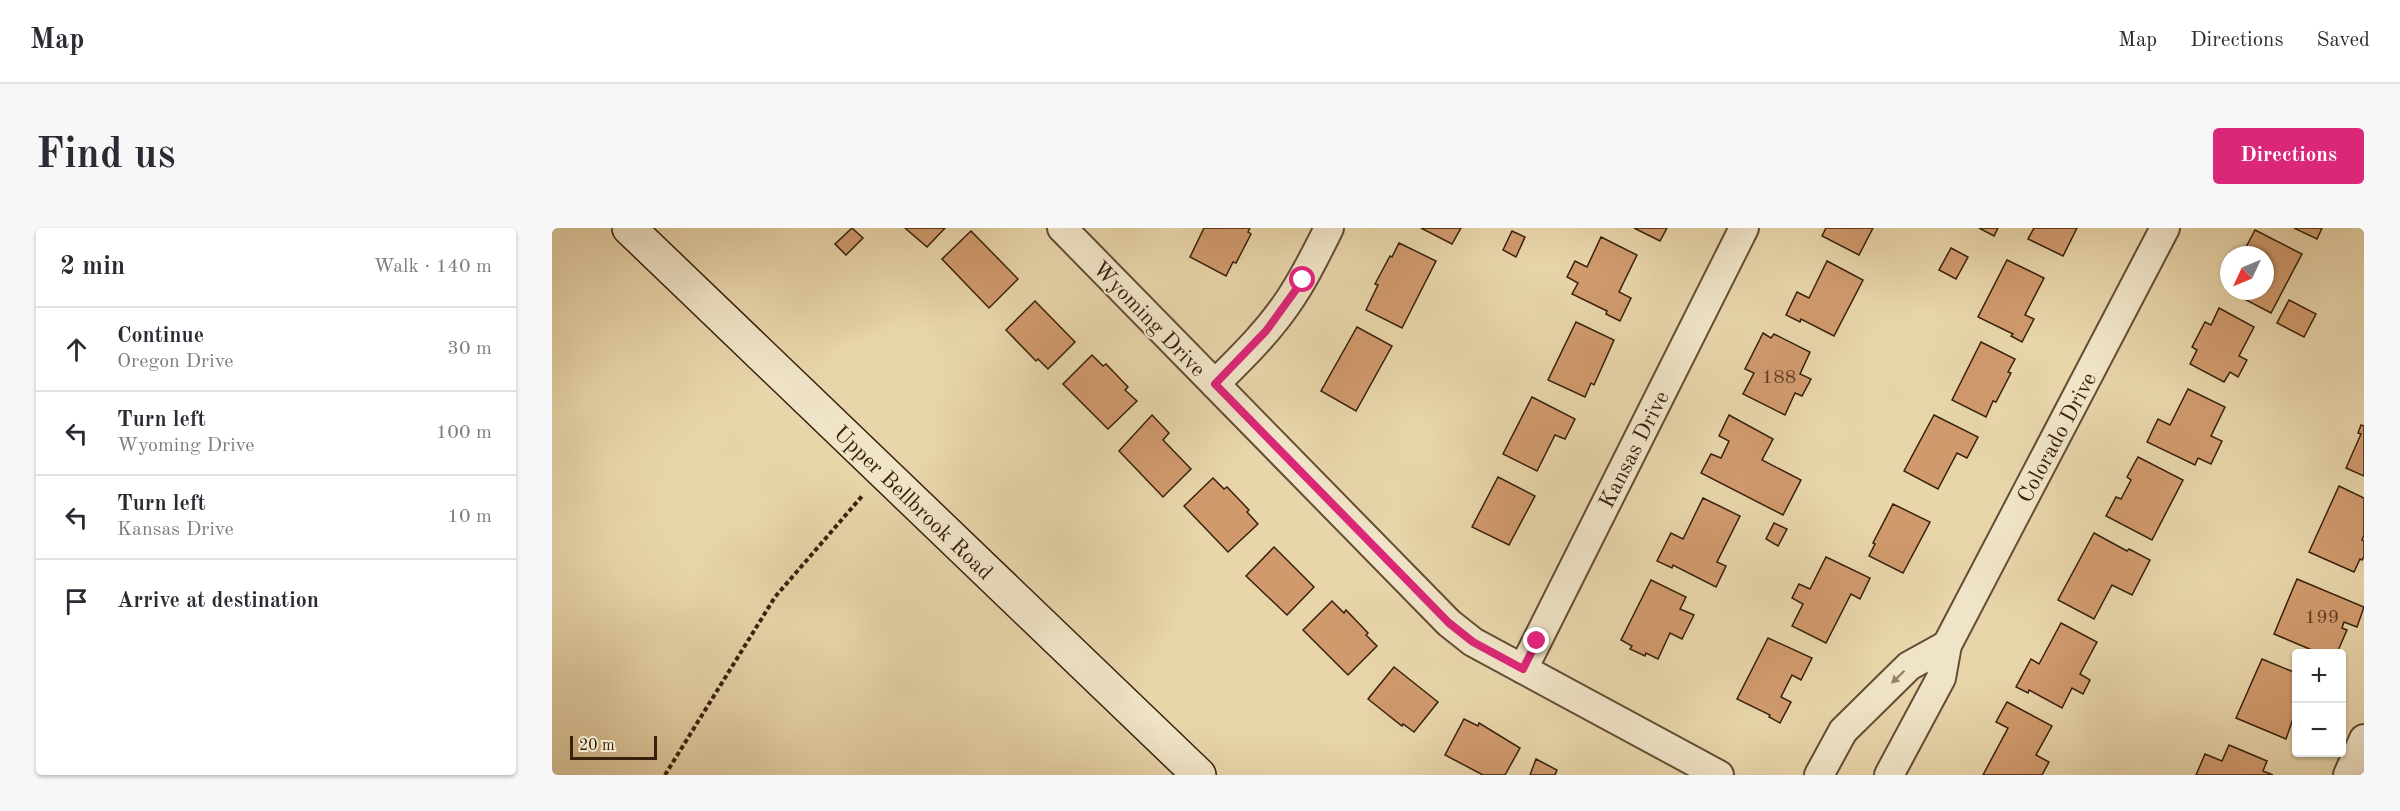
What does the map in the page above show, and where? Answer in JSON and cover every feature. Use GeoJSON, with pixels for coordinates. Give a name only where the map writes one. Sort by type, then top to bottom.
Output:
{"type":"FeatureCollection","features":[{"type":"Feature","properties":{"kind":"main road","name":"Upper Bellbrook Road"},"geometry":{"type":"LineString","coordinates":[[628,228],[1199,775]]}},
{"type":"Feature","properties":{"kind":"street","name":"Wyoming Drive"},"geometry":{"type":"LineString","coordinates":[[1062,228],[1449,623],[1473,642],[1719,775]]}},
{"type":"Feature","properties":{"kind":"street"},"geometry":{"type":"LineString","coordinates":[[1215,384],[1266,331],[1286,306],[1303,280],[1329,228]]}},
{"type":"Feature","properties":{"kind":"street","name":"Kansas Drive"},"geometry":{"type":"LineString","coordinates":[[1523,669],[1744,228]]}},
{"type":"Feature","properties":{"kind":"street","name":"Colorado Drive"},"geometry":{"type":"LineString","coordinates":[[1889,775],[1941,678],[1947,645],[2165,228]]}},
{"type":"Feature","properties":{"kind":"street"},"geometry":{"type":"LineString","coordinates":[[1819,775],[1843,730],[1909,666],[1947,645]]}},
{"type":"Feature","properties":{"kind":"street"},"geometry":{"type":"LineString","coordinates":[[2348,775],[2364,739]]}},
{"type":"Feature","properties":{"kind":"path"},"geometry":{"type":"LineString","coordinates":[[665,775],[775,597],[884,472]]}},
{"type":"Feature","properties":{"kind":"building"},"geometry":{"type":"Polygon","coordinates":[[[852,228],[863,238],[846,255],[835,244],[852,228]]]}},
{"type":"Feature","properties":{"kind":"building"},"geometry":{"type":"Polygon","coordinates":[[[905,228],[945,228],[927,247],[905,228]]]}},
{"type":"Feature","properties":{"kind":"building"},"geometry":{"type":"Polygon","coordinates":[[[1204,228],[1250,228],[1248,232],[1251,234],[1236,263],[1233,262],[1226,276],[1190,257],[1204,228]]]}},
{"type":"Feature","properties":{"kind":"building"},"geometry":{"type":"Polygon","coordinates":[[[1421,228],[1461,228],[1452,244],[1421,228]]]}},
{"type":"Feature","properties":{"kind":"building"},"geometry":{"type":"Polygon","coordinates":[[[1634,228],[1667,228],[1660,241],[1634,228]]]}},
{"type":"Feature","properties":{"kind":"building"},"geometry":{"type":"Polygon","coordinates":[[[1826,228],[1873,228],[1859,255],[1822,236],[1826,228]]]}},
{"type":"Feature","properties":{"kind":"building"},"geometry":{"type":"Polygon","coordinates":[[[1979,228],[1998,228],[1994,236],[1979,228]]]}},
{"type":"Feature","properties":{"kind":"building"},"geometry":{"type":"Polygon","coordinates":[[[2034,228],[2077,228],[2063,256],[2028,239],[2034,228]]]}},
{"type":"Feature","properties":{"kind":"building"},"geometry":{"type":"Polygon","coordinates":[[[2294,228],[2322,228],[2317,239],[2294,228]]]}},
{"type":"Feature","properties":{"kind":"building"},"geometry":{"type":"Polygon","coordinates":[[[2255,230],[2302,254],[2271,313],[2246,300],[2274,300],[2274,246],[2247,246],[2255,230]]]}},
{"type":"Feature","properties":{"kind":"building"},"geometry":{"type":"Polygon","coordinates":[[[971,231],[1018,279],[989,308],[942,259],[971,231]]]}},
{"type":"Feature","properties":{"kind":"building"},"geometry":{"type":"Polygon","coordinates":[[[1512,231],[1525,237],[1516,257],[1503,250],[1512,231]]]}},
{"type":"Feature","properties":{"kind":"building"},"geometry":{"type":"Polygon","coordinates":[[[1601,237],[1637,255],[1619,292],[1631,298],[1620,321],[1606,314],[1607,311],[1572,294],[1578,283],[1567,277],[1575,261],[1587,267],[1601,237]]]}},
{"type":"Feature","properties":{"kind":"building"},"geometry":{"type":"Polygon","coordinates":[[[1399,243],[1436,261],[1402,328],[1366,310],[1378,285],[1375,284],[1399,243]]]}},
{"type":"Feature","properties":{"kind":"building"},"geometry":{"type":"Polygon","coordinates":[[[1951,248],[1968,257],[1956,279],[1939,270],[1951,248]]]}},
{"type":"Feature","properties":{"kind":"building"},"geometry":{"type":"Polygon","coordinates":[[[2007,260],[2044,278],[2025,315],[2034,319],[2022,342],[2011,336],[2013,334],[1978,317],[2007,260]]]}},
{"type":"Feature","properties":{"kind":"building"},"geometry":{"type":"Polygon","coordinates":[[[1827,261],[1863,280],[1834,336],[1801,319],[1800,322],[1786,315],[1797,292],[1809,298],[1827,261]]]}},
{"type":"Feature","properties":{"kind":"building"},"geometry":{"type":"Polygon","coordinates":[[[2289,300],[2316,314],[2304,337],[2277,323],[2289,300]]]}},
{"type":"Feature","properties":{"kind":"building"},"geometry":{"type":"Polygon","coordinates":[[[1035,301],[1075,342],[1048,369],[1038,359],[1036,361],[1006,330],[1035,301]]]}},
{"type":"Feature","properties":{"kind":"building"},"geometry":{"type":"Polygon","coordinates":[[[2219,308],[2254,327],[2239,356],[2247,360],[2238,377],[2230,372],[2224,382],[2190,364],[2197,350],[2192,347],[2205,322],[2211,325],[2219,308]]]}},
{"type":"Feature","properties":{"kind":"building"},"geometry":{"type":"Polygon","coordinates":[[[1576,322],[1614,340],[1594,385],[1591,383],[1585,397],[1548,380],[1576,322]]]}},
{"type":"Feature","properties":{"kind":"building"},"geometry":{"type":"Polygon","coordinates":[[[1357,327],[1392,346],[1356,411],[1321,391],[1357,327]]]}},
{"type":"Feature","properties":{"kind":"building"},"geometry":{"type":"Polygon","coordinates":[[[1763,333],[1771,338],[1774,334],[1810,352],[1800,374],[1811,379],[1802,396],[1795,393],[1785,415],[1743,394],[1754,373],[1745,369],[1763,333]]]}},
{"type":"Feature","properties":{"kind":"building"},"geometry":{"type":"Polygon","coordinates":[[[1981,342],[2015,359],[2008,372],[2011,373],[1996,402],[1993,401],[1986,417],[1952,400],[1981,342]]]}},
{"type":"Feature","properties":{"kind":"building"},"geometry":{"type":"Polygon","coordinates":[[[1092,355],[1103,366],[1106,364],[1128,387],[1125,390],[1137,401],[1108,429],[1063,384],[1092,355]]]}},
{"type":"Feature","properties":{"kind":"building"},"geometry":{"type":"Polygon","coordinates":[[[2188,389],[2225,407],[2211,436],[2222,441],[2211,464],[2198,458],[2195,465],[2147,442],[2158,419],[2170,425],[2188,389]]]}},
{"type":"Feature","properties":{"kind":"building"},"geometry":{"type":"Polygon","coordinates":[[[1532,397],[1575,419],[1565,439],[1555,435],[1537,471],[1503,454],[1532,397]]]}},
{"type":"Feature","properties":{"kind":"building"},"geometry":{"type":"Polygon","coordinates":[[[1152,415],[1169,433],[1163,440],[1191,469],[1163,497],[1119,451],[1152,415]]]}},
{"type":"Feature","properties":{"kind":"building"},"geometry":{"type":"Polygon","coordinates":[[[1729,415],[1773,439],[1762,460],[1801,480],[1783,515],[1701,473],[1711,454],[1721,458],[1729,441],[1719,436],[1729,415]]]}},
{"type":"Feature","properties":{"kind":"building"},"geometry":{"type":"Polygon","coordinates":[[[1934,415],[1978,437],[1967,458],[1957,453],[1938,489],[1904,471],[1934,415]]]}},
{"type":"Feature","properties":{"kind":"building"},"geometry":{"type":"Polygon","coordinates":[[[2361,425],[2364,426],[2364,476],[2346,468],[2361,434],[2358,433],[2361,425]]]}},
{"type":"Feature","properties":{"kind":"building"},"geometry":{"type":"Polygon","coordinates":[[[2138,457],[2183,480],[2152,540],[2106,516],[2116,497],[2121,499],[2131,480],[2127,477],[2138,457]]]}},
{"type":"Feature","properties":{"kind":"building"},"geometry":{"type":"Polygon","coordinates":[[[1498,477],[1535,496],[1509,545],[1472,527],[1498,477]]]}},
{"type":"Feature","properties":{"kind":"building"},"geometry":{"type":"Polygon","coordinates":[[[1213,478],[1224,489],[1227,487],[1249,510],[1247,512],[1258,524],[1228,552],[1184,506],[1213,478]]]}},
{"type":"Feature","properties":{"kind":"building"},"geometry":{"type":"Polygon","coordinates":[[[2339,486],[2364,498],[2362,540],[2364,541],[2364,557],[2360,559],[2354,572],[2309,552],[2339,486]]]}},
{"type":"Feature","properties":{"kind":"building"},"geometry":{"type":"Polygon","coordinates":[[[1703,498],[1740,516],[1717,562],[1726,566],[1716,587],[1673,565],[1672,568],[1657,561],[1671,533],[1683,539],[1703,498]]]}},
{"type":"Feature","properties":{"kind":"building"},"geometry":{"type":"Polygon","coordinates":[[[1893,504],[1930,522],[1903,573],[1869,556],[1875,544],[1873,543],[1893,504]]]}},
{"type":"Feature","properties":{"kind":"building"},"geometry":{"type":"Polygon","coordinates":[[[1774,523],[1787,529],[1778,546],[1766,539],[1774,523]]]}},
{"type":"Feature","properties":{"kind":"building"},"geometry":{"type":"Polygon","coordinates":[[[2094,533],[2127,551],[2129,549],[2150,560],[2132,595],[2112,585],[2094,619],[2058,600],[2094,533]]]}},
{"type":"Feature","properties":{"kind":"building"},"geometry":{"type":"Polygon","coordinates":[[[1274,547],[1314,587],[1287,615],[1246,576],[1274,547]]]}},
{"type":"Feature","properties":{"kind":"building"},"geometry":{"type":"Polygon","coordinates":[[[1826,557],[1870,578],[1860,599],[1851,594],[1826,643],[1792,626],[1803,604],[1792,598],[1799,584],[1810,589],[1826,557]]]}},
{"type":"Feature","properties":{"kind":"building"},"geometry":{"type":"Polygon","coordinates":[[[2297,579],[2364,607],[2357,627],[2344,622],[2342,628],[2347,630],[2339,649],[2310,649],[2274,634],[2297,579]]]}},
{"type":"Feature","properties":{"kind":"building"},"geometry":{"type":"Polygon","coordinates":[[[1651,580],[1686,597],[1680,609],[1694,615],[1682,639],[1670,633],[1658,659],[1630,649],[1632,646],[1621,640],[1651,580]]]}},
{"type":"Feature","properties":{"kind":"building"},"geometry":{"type":"Polygon","coordinates":[[[1332,601],[1344,613],[1346,610],[1377,646],[1348,675],[1303,630],[1332,601]]]}},
{"type":"Feature","properties":{"kind":"building"},"geometry":{"type":"Polygon","coordinates":[[[2061,623],[2097,642],[2080,674],[2090,680],[2083,694],[2072,688],[2062,708],[2029,690],[2028,693],[2016,687],[2031,659],[2039,664],[2061,623]]]}},
{"type":"Feature","properties":{"kind":"building"},"geometry":{"type":"Polygon","coordinates":[[[1768,638],[1812,658],[1801,680],[1792,675],[1781,697],[1791,702],[1780,723],[1769,717],[1770,715],[1737,699],[1768,638]]]}},
{"type":"Feature","properties":{"kind":"building"},"geometry":{"type":"Polygon","coordinates":[[[2262,659],[2292,671],[2292,722],[2286,739],[2236,718],[2262,659]]]}},
{"type":"Feature","properties":{"kind":"building"},"geometry":{"type":"Polygon","coordinates":[[[1394,667],[1438,702],[1414,732],[1403,724],[1402,726],[1368,699],[1394,667]]]}},
{"type":"Feature","properties":{"kind":"building"},"geometry":{"type":"Polygon","coordinates":[[[2007,702],[2052,726],[2036,755],[2049,762],[2042,775],[1983,775],[2008,728],[1996,722],[2007,702]]]}},
{"type":"Feature","properties":{"kind":"building"},"geometry":{"type":"Polygon","coordinates":[[[1464,719],[1478,726],[1479,723],[1520,748],[1505,775],[1483,775],[1445,755],[1464,719]]]}},
{"type":"Feature","properties":{"kind":"building"},"geometry":{"type":"Polygon","coordinates":[[[2229,745],[2267,761],[2263,771],[2273,775],[2196,775],[2205,754],[2222,761],[2229,745]]]}},
{"type":"Feature","properties":{"kind":"building"},"geometry":{"type":"Polygon","coordinates":[[[1536,759],[1557,770],[1555,775],[1530,775],[1536,759]]]}},
{"type":"Feature","properties":{"kind":"route"},"geometry":{"type":"LineString","coordinates":[[1303,280],[1266,331],[1215,384],[1449,623],[1473,642],[1523,669],[1537,641]]}}]}
